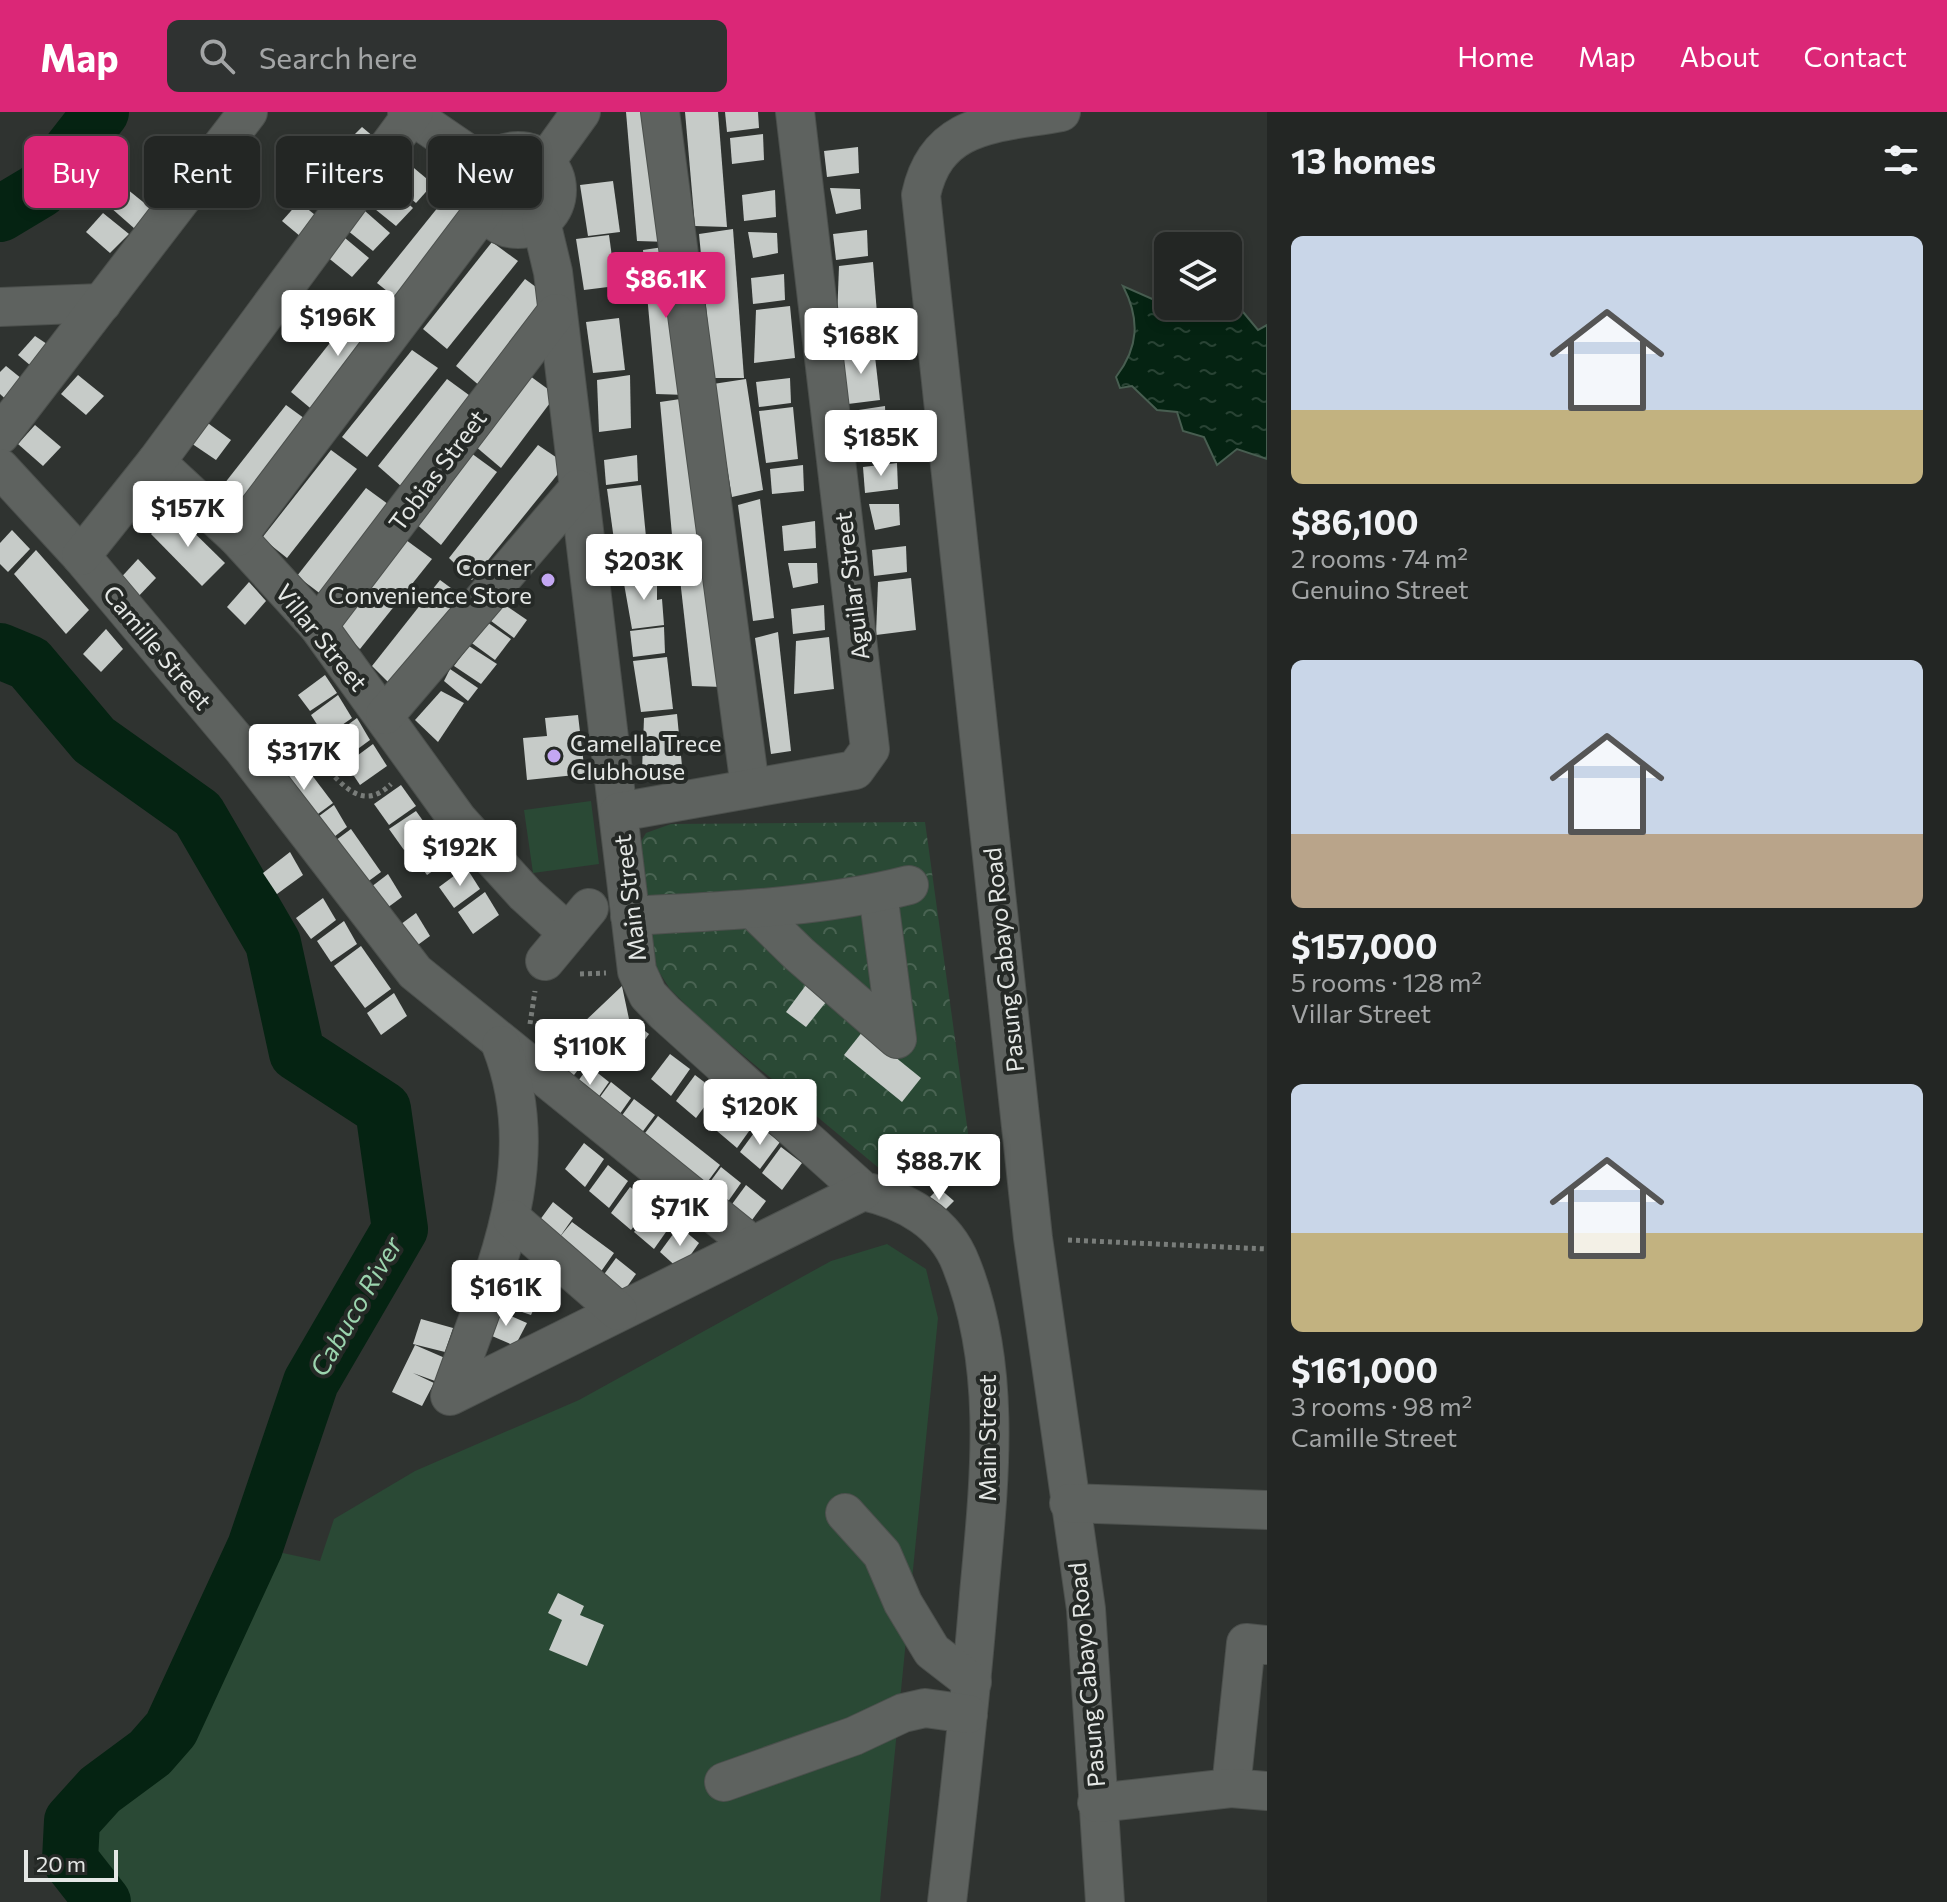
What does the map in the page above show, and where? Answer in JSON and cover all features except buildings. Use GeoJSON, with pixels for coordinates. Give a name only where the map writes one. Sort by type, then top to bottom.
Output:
{"type":"FeatureCollection","features":[{"type":"Feature","properties":{"kind":"street"},"geometry":{"type":"LineString","coordinates":[[0,435],[248,112]]}},
{"type":"Feature","properties":{"kind":"street"},"geometry":{"type":"LineString","coordinates":[[545,162],[581,112]]}},
{"type":"Feature","properties":{"kind":"street"},"geometry":{"type":"LineString","coordinates":[[660,112],[750,787]]}},
{"type":"Feature","properties":{"kind":"street","name":"Aguilar Street"},"geometry":{"type":"LineString","coordinates":[[619,812],[855,770],[870,749],[795,112]]}},
{"type":"Feature","properties":{"kind":"street","name":"Pasung Cabayo Road"},"geometry":{"type":"LineString","coordinates":[[1061,112],[962,132],[943,148],[927,170],[921,195],[1033,1238],[1086,1609],[1105,1902]]}},
{"type":"Feature","properties":{"kind":"street"},"geometry":{"type":"LineString","coordinates":[[81,556],[156,462],[411,113],[444,136]]}},
{"type":"Feature","properties":{"kind":"street"},"geometry":{"type":"LineString","coordinates":[[237,537],[484,210],[504,226],[517,229],[541,222],[556,200],[553,173],[542,161]]}},
{"type":"Feature","properties":{"kind":"street","name":"Main Street"},"geometry":{"type":"LineString","coordinates":[[541,222],[553,272],[637,971],[648,995],[664,1012],[863,1191],[894,1197],[920,1213],[940,1231],[961,1262],[986,1352],[991,1463],[970,1698],[947,1902]]}},
{"type":"Feature","properties":{"kind":"street"},"geometry":{"type":"LineString","coordinates":[[0,307],[102,303]]}},
{"type":"Feature","properties":{"kind":"street","name":"Tobias Street"},"geometry":{"type":"LineString","coordinates":[[318,626],[556,313]]}},
{"type":"Feature","properties":{"kind":"street","name":"Villar Street"},"geometry":{"type":"LineString","coordinates":[[156,462],[237,537],[318,626],[458,820],[564,937]]}},
{"type":"Feature","properties":{"kind":"street","name":"Camille Street"},"geometry":{"type":"LineString","coordinates":[[0,468],[81,556],[267,779],[415,972],[501,1045],[751,1244]]}},
{"type":"Feature","properties":{"kind":"street"},"geometry":{"type":"LineString","coordinates":[[385,715],[578,489]]}},
{"type":"Feature","properties":{"kind":"street"},"geometry":{"type":"LineString","coordinates":[[630,916],[753,909],[893,889],[897,1039],[799,954],[753,909]]}},
{"type":"Feature","properties":{"kind":"street","name":"Camille Street"},"geometry":{"type":"LineString","coordinates":[[501,1045],[514,1079],[521,1115],[512,1219],[450,1396],[618,1311]]}},
{"type":"Feature","properties":{"kind":"street"},"geometry":{"type":"LineString","coordinates":[[512,1219],[618,1311],[863,1191]]}},
{"type":"Feature","properties":{"kind":"street"},"geometry":{"type":"LineString","coordinates":[[1069,1503],[1267,1510]]}},
{"type":"Feature","properties":{"kind":"street"},"geometry":{"type":"LineString","coordinates":[[724,1782],[794,1754],[854,1736],[903,1713],[970,1698],[932,1651],[903,1603],[882,1554],[845,1513]]}},
{"type":"Feature","properties":{"kind":"street"},"geometry":{"type":"LineString","coordinates":[[1097,1803],[1249,1790],[1246,1643],[1267,1645]]}},
{"type":"Feature","properties":{"kind":"path"},"geometry":{"type":"LineString","coordinates":[[267,779],[295,752],[307,750],[322,760],[350,793],[374,796],[402,773],[421,767]]}},
{"type":"Feature","properties":{"kind":"path"},"geometry":{"type":"LineString","coordinates":[[564,937],[577,974],[637,971]]}},
{"type":"Feature","properties":{"kind":"path"},"geometry":{"type":"LineString","coordinates":[[501,1045],[519,1039],[531,1022],[538,981],[564,937]]}},
{"type":"Feature","properties":{"kind":"path"},"geometry":{"type":"LineString","coordinates":[[1033,1238],[1267,1249]]}},
{"type":"Feature","properties":{"kind":"green space"},"geometry":{"type":"Polygon","coordinates":[[[591,801],[599,864],[533,873],[524,810],[591,801]]]}},
{"type":"Feature","properties":{"kind":"green space"},"geometry":{"type":"Polygon","coordinates":[[[925,822],[973,1169],[904,1189],[701,1020],[670,989],[650,958],[636,850],[646,833],[671,824],[925,822]]]}},
{"type":"Feature","properties":{"kind":"green space"},"geometry":{"type":"Polygon","coordinates":[[[887,1244],[926,1269],[938,1318],[880,1902],[103,1902],[70,1860],[72,1821],[100,1790],[150,1753],[171,1729],[255,1547],[320,1561],[334,1519],[415,1471],[579,1400],[831,1261],[887,1244]]]}},
{"type":"Feature","properties":{"kind":"water"},"geometry":{"type":"Polygon","coordinates":[[[1123,286],[1154,300],[1154,320],[1242,320],[1242,311],[1258,330],[1267,325],[1267,459],[1237,449],[1217,465],[1204,437],[1183,431],[1177,412],[1157,410],[1132,386],[1120,388],[1116,377],[1129,355],[1134,333],[1132,310],[1123,286]]]}},
{"type":"Feature","properties":{"kind":"waterway","name":"Cabuco River"},"geometry":{"type":"LineString","coordinates":[[0,214],[40,190],[101,112]]}},
{"type":"Feature","properties":{"kind":"waterway","name":"Cabuco River"},"geometry":{"type":"LineString","coordinates":[[0,651],[29,663],[94,740],[198,814],[273,943],[297,1053],[383,1109],[400,1229],[311,1382],[255,1547],[171,1729],[150,1753],[100,1790],[72,1821],[70,1860],[103,1902]]}},
{"type":"Feature","properties":{"kind":"place","name":"Corner Convenience Store"},"geometry":{"type":"Point","coordinates":[548,580]}},
{"type":"Feature","properties":{"kind":"place","name":"Camella Trece Clubhouse"},"geometry":{"type":"Point","coordinates":[554,756]}}]}
